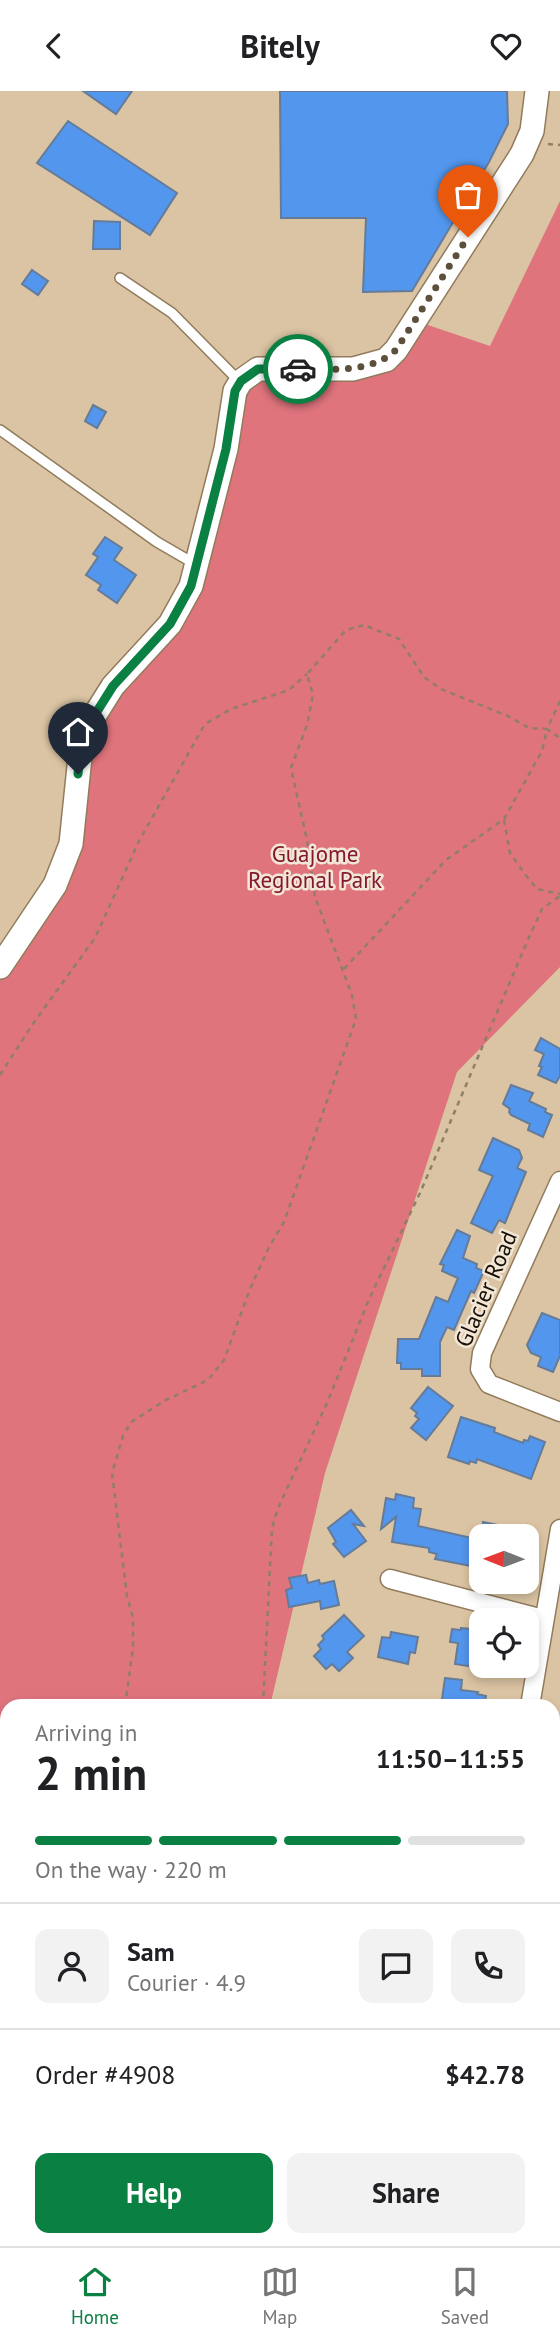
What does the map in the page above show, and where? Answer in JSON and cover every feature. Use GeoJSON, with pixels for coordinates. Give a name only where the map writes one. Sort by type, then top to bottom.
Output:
{"type":"FeatureCollection","features":[{"type":"Feature","properties":{"kind":"street"},"geometry":{"type":"LineString","coordinates":[[0,967],[55,885],[71,844],[80,757],[91,721],[113,686],[170,624],[191,586],[226,449],[235,391],[241,382],[258,369],[353,369],[386,360],[396,350],[522,153],[532,131],[537,91]]}},
{"type":"Feature","properties":{"kind":"street","name":"Glacier Road"},"geometry":{"type":"LineString","coordinates":[[560,1183],[482,1353],[480,1370],[489,1384],[560,1412]]}},
{"type":"Feature","properties":{"kind":"street"},"geometry":{"type":"LineString","coordinates":[[531,1699],[560,1529]]}},
{"type":"Feature","properties":{"kind":"street"},"geometry":{"type":"LineString","coordinates":[[390,1580],[543,1619]]}},
{"type":"Feature","properties":{"kind":"lane"},"geometry":{"type":"LineString","coordinates":[[120,278],[172,313],[241,382]]}},
{"type":"Feature","properties":{"kind":"lane"},"geometry":{"type":"LineString","coordinates":[[0,430],[157,542],[197,565]]}},
{"type":"Feature","properties":{"kind":"path"},"geometry":{"type":"LineString","coordinates":[[0,1075],[94,938],[139,841],[205,724],[231,709],[289,689],[307,674],[346,630],[364,625],[399,639],[424,677],[441,689],[508,716],[529,728],[547,729],[560,738]]}},
{"type":"Feature","properties":{"kind":"path"},"geometry":{"type":"LineString","coordinates":[[126,1699],[133,1648],[133,1618],[127,1597],[112,1473],[120,1447],[131,1422],[166,1400],[208,1380],[224,1360],[250,1289],[284,1222],[356,1019],[352,995],[316,897],[307,840],[290,768],[307,725],[313,695],[307,674]]}},
{"type":"Feature","properties":{"kind":"path"},"geometry":{"type":"LineString","coordinates":[[343,970],[446,860],[504,819],[542,751],[547,729],[560,701]]}},
{"type":"Feature","properties":{"kind":"path"},"geometry":{"type":"LineString","coordinates":[[504,819],[510,853],[524,873],[537,889],[560,895]]}},
{"type":"Feature","properties":{"kind":"path"},"geometry":{"type":"LineString","coordinates":[[263,1699],[272,1528],[278,1508],[327,1403],[370,1297],[421,1193],[530,935],[542,909],[560,895]]}},
{"type":"Feature","properties":{"kind":"green space","name":"Guajome Regional Park"},"geometry":{"type":"Polygon","coordinates":[[[560,201],[560,967],[457,1072],[325,1473],[272,1699],[0,1699],[0,969],[55,887],[85,734],[174,619],[245,377],[360,368],[416,321],[490,346],[560,201]]]}},
{"type":"Feature","properties":{"kind":"building"},"geometry":{"type":"Polygon","coordinates":[[[83,91],[132,91],[116,114],[83,91]]]}},
{"type":"Feature","properties":{"kind":"building"},"geometry":{"type":"Polygon","coordinates":[[[280,91],[507,91],[508,124],[489,162],[412,291],[363,292],[366,218],[281,218],[280,91]]]}},
{"type":"Feature","properties":{"kind":"building"},"geometry":{"type":"Polygon","coordinates":[[[68,121],[177,193],[150,235],[37,163],[68,121]]]}},
{"type":"Feature","properties":{"kind":"building"},"geometry":{"type":"Polygon","coordinates":[[[94,221],[120,222],[120,249],[93,249],[94,221]]]}},
{"type":"Feature","properties":{"kind":"building"},"geometry":{"type":"Polygon","coordinates":[[[32,270],[48,281],[38,295],[22,284],[32,270]]]}},
{"type":"Feature","properties":{"kind":"building"},"geometry":{"type":"Polygon","coordinates":[[[93,405],[106,412],[97,428],[85,421],[93,405]]]}},
{"type":"Feature","properties":{"kind":"building"},"geometry":{"type":"Polygon","coordinates":[[[105,537],[122,548],[114,560],[136,575],[117,603],[98,590],[101,585],[86,575],[98,557],[93,554],[105,537]]]}},
{"type":"Feature","properties":{"kind":"building"},"geometry":{"type":"Polygon","coordinates":[[[541,1038],[560,1049],[560,1076],[556,1083],[538,1075],[544,1054],[535,1050],[541,1038]]]}},
{"type":"Feature","properties":{"kind":"building"},"geometry":{"type":"Polygon","coordinates":[[[511,1085],[533,1093],[529,1101],[552,1115],[543,1137],[528,1130],[530,1124],[511,1115],[510,1109],[503,1104],[511,1085]]]}},
{"type":"Feature","properties":{"kind":"building"},"geometry":{"type":"Polygon","coordinates":[[[493,1138],[519,1150],[522,1158],[517,1168],[526,1172],[505,1223],[499,1220],[492,1233],[471,1223],[493,1176],[479,1170],[493,1138]]]}},
{"type":"Feature","properties":{"kind":"building"},"geometry":{"type":"Polygon","coordinates":[[[457,1230],[470,1236],[463,1258],[477,1264],[476,1268],[484,1271],[474,1293],[471,1291],[454,1330],[447,1327],[440,1342],[440,1376],[422,1376],[422,1369],[401,1369],[401,1363],[397,1363],[398,1339],[419,1339],[436,1297],[448,1302],[458,1278],[442,1271],[444,1265],[440,1264],[457,1230]]]}},
{"type":"Feature","properties":{"kind":"building"},"geometry":{"type":"Polygon","coordinates":[[[542,1313],[560,1320],[560,1356],[553,1372],[538,1366],[541,1357],[531,1353],[527,1345],[542,1313]]]}},
{"type":"Feature","properties":{"kind":"building"},"geometry":{"type":"Polygon","coordinates":[[[428,1387],[453,1406],[426,1440],[411,1428],[419,1419],[411,1408],[428,1387]]]}},
{"type":"Feature","properties":{"kind":"building"},"geometry":{"type":"Polygon","coordinates":[[[461,1417],[495,1428],[494,1432],[523,1443],[524,1440],[528,1441],[530,1436],[545,1442],[531,1479],[477,1459],[476,1463],[470,1461],[469,1464],[448,1457],[461,1417]]]}},
{"type":"Feature","properties":{"kind":"building"},"geometry":{"type":"Polygon","coordinates":[[[396,1494],[414,1498],[413,1508],[421,1509],[418,1526],[469,1537],[469,1566],[435,1559],[437,1554],[429,1552],[429,1548],[392,1542],[396,1517],[381,1529],[386,1498],[395,1500],[396,1494]]]}},
{"type":"Feature","properties":{"kind":"building"},"geometry":{"type":"Polygon","coordinates":[[[351,1510],[364,1526],[353,1524],[366,1541],[344,1557],[333,1544],[336,1542],[328,1528],[351,1510]]]}},
{"type":"Feature","properties":{"kind":"building"},"geometry":{"type":"Polygon","coordinates":[[[306,1575],[308,1583],[319,1580],[320,1584],[334,1581],[339,1605],[321,1609],[320,1601],[289,1607],[286,1590],[292,1588],[289,1578],[306,1575]]]}},
{"type":"Feature","properties":{"kind":"building"},"geometry":{"type":"Polygon","coordinates":[[[344,1615],[364,1636],[347,1652],[353,1658],[339,1671],[332,1664],[326,1669],[314,1656],[321,1649],[318,1645],[324,1639],[322,1636],[344,1615]]]}},
{"type":"Feature","properties":{"kind":"building"},"geometry":{"type":"Polygon","coordinates":[[[452,1629],[469,1629],[469,1666],[455,1664],[458,1643],[450,1642],[452,1629]]]}},
{"type":"Feature","properties":{"kind":"building"},"geometry":{"type":"Polygon","coordinates":[[[391,1632],[418,1637],[415,1653],[410,1652],[408,1664],[378,1657],[382,1637],[390,1638],[391,1632]]]}},
{"type":"Feature","properties":{"kind":"building"},"geometry":{"type":"Polygon","coordinates":[[[445,1678],[462,1680],[461,1690],[486,1696],[485,1699],[442,1699],[445,1678]]]}},
{"type":"Feature","properties":{"kind":"way so far"},"geometry":{"type":"LineString","coordinates":[[298,369],[353,369],[386,360],[396,350],[468,237]]}},
{"type":"Feature","properties":{"kind":"route"},"geometry":{"type":"LineString","coordinates":[[78,774],[80,757],[91,721],[113,686],[170,624],[191,586],[226,449],[235,391],[241,381],[258,369],[298,369]]}}]}
